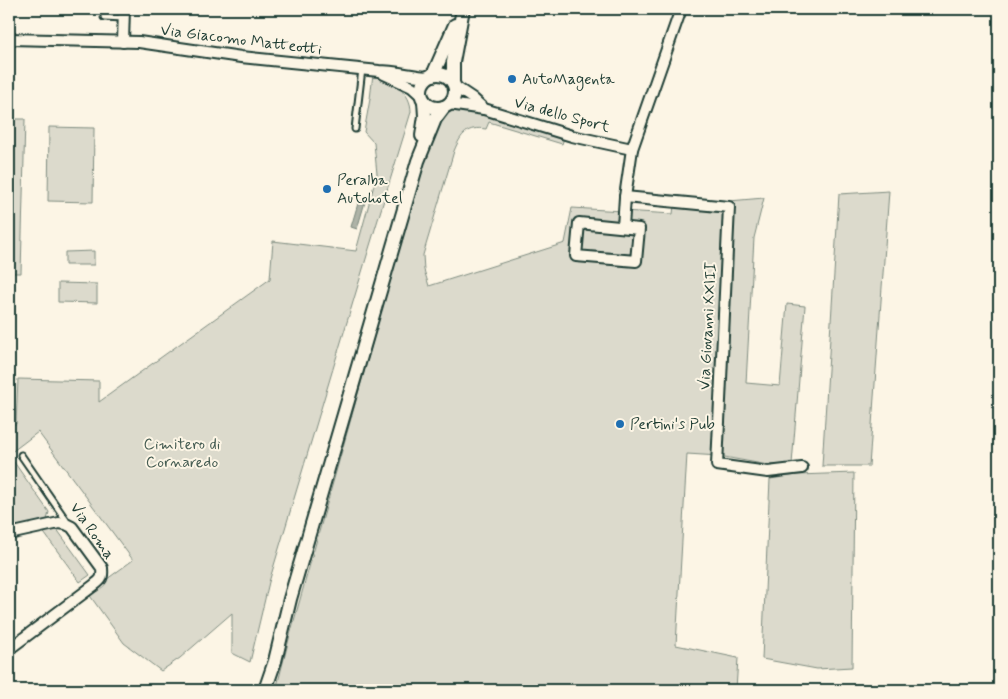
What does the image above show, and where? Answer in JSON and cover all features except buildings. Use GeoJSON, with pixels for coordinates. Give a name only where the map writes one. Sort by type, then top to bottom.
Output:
{"type":"FeatureCollection","features":[{"type":"Feature","properties":{"kind":"street"},"geometry":{"type":"LineString","coordinates":[[431,76],[463,9]]}},
{"type":"Feature","properties":{"kind":"street"},"geometry":{"type":"LineString","coordinates":[[265,690],[418,161],[438,114],[454,96],[453,62],[463,9]]}},
{"type":"Feature","properties":{"kind":"street"},"geometry":{"type":"LineString","coordinates":[[623,227],[625,196],[632,149],[681,9]]}},
{"type":"Feature","properties":{"kind":"street"},"geometry":{"type":"LineString","coordinates":[[123,42],[124,14]]}},
{"type":"Feature","properties":{"kind":"street","name":"Via Giacomo Matteotti"},"geometry":{"type":"LineString","coordinates":[[9,39],[139,42],[241,57],[389,71],[412,76],[431,76]]}},
{"type":"Feature","properties":{"kind":"street","name":"Via Giacomo Matteotti"},"geometry":{"type":"LineString","coordinates":[[379,71],[412,87],[423,99]]}},
{"type":"Feature","properties":{"kind":"street"},"geometry":{"type":"LineString","coordinates":[[418,161],[425,122],[422,85],[424,80],[439,74],[449,78],[453,84]]}},
{"type":"Feature","properties":{"kind":"street","name":"Via dello Sport"},"geometry":{"type":"LineString","coordinates":[[453,84],[484,109]]}},
{"type":"Feature","properties":{"kind":"street"},"geometry":{"type":"LineString","coordinates":[[423,99],[428,105],[433,107],[446,106]]}},
{"type":"Feature","properties":{"kind":"street","name":"Via dello Sport"},"geometry":{"type":"LineString","coordinates":[[446,106],[484,109],[572,136],[632,149]]}},
{"type":"Feature","properties":{"kind":"street","name":"Via Giovanni XXIII"},"geometry":{"type":"LineString","coordinates":[[625,196],[729,207],[717,465],[768,472],[802,468]]}},
{"type":"Feature","properties":{"kind":"street"},"geometry":{"type":"LineString","coordinates":[[579,223],[623,227],[639,229],[636,261],[576,256],[579,223]]}},
{"type":"Feature","properties":{"kind":"street"},"geometry":{"type":"LineString","coordinates":[[9,534],[60,523],[66,524]]}},
{"type":"Feature","properties":{"kind":"street","name":"Via Roma"},"geometry":{"type":"LineString","coordinates":[[9,649],[102,579],[102,568],[72,527],[66,524]]}},
{"type":"Feature","properties":{"kind":"street"},"geometry":{"type":"LineString","coordinates":[[272,690],[274,661]]}},
{"type":"Feature","properties":{"kind":"lane"},"geometry":{"type":"LineString","coordinates":[[104,9],[104,17],[124,14]]}},
{"type":"Feature","properties":{"kind":"lane"},"geometry":{"type":"LineString","coordinates":[[355,129],[362,69]]}},
{"type":"Feature","properties":{"kind":"lane","name":"Via Roma"},"geometry":{"type":"LineString","coordinates":[[20,455],[66,520],[66,524]]}},
{"type":"Feature","properties":{"kind":"green space","name":"Cimitero di Cornaredo"},"geometry":{"type":"Polygon","coordinates":[[[373,74],[399,84],[408,99],[411,112],[269,582],[250,662],[232,653],[232,613],[180,658],[161,671],[124,643],[88,593],[133,560],[38,432],[9,454],[9,424],[16,424],[18,379],[99,381],[99,402],[270,279],[273,241],[356,251],[377,174],[374,143],[364,132],[373,74]]]}},
{"type":"Feature","properties":{"kind":"green space"},"geometry":{"type":"Polygon","coordinates":[[[457,109],[470,110],[564,138],[562,144],[489,122],[486,129],[469,130],[462,136],[454,151],[423,255],[424,270],[429,286],[565,243],[572,208],[673,214],[675,197],[729,201],[764,198],[754,238],[746,383],[780,386],[787,304],[805,306],[792,464],[768,465],[719,456],[687,454],[676,645],[738,658],[736,690],[276,690],[421,170],[435,128],[445,114],[457,109]]]}},
{"type":"Feature","properties":{"kind":"green space"},"geometry":{"type":"Polygon","coordinates":[[[9,119],[25,119],[21,273],[9,273],[9,119]]]}},
{"type":"Feature","properties":{"kind":"green space"},"geometry":{"type":"Polygon","coordinates":[[[49,127],[94,128],[93,202],[48,201],[49,127]]]}},
{"type":"Feature","properties":{"kind":"green space"},"geometry":{"type":"Polygon","coordinates":[[[889,191],[869,466],[822,466],[839,194],[889,191]]]}},
{"type":"Feature","properties":{"kind":"green space"},"geometry":{"type":"Polygon","coordinates":[[[94,251],[94,265],[65,265],[65,252],[94,251]]]}},
{"type":"Feature","properties":{"kind":"green space"},"geometry":{"type":"Polygon","coordinates":[[[58,283],[97,284],[97,303],[58,302],[58,283]]]}},
{"type":"Feature","properties":{"kind":"green space"},"geometry":{"type":"Polygon","coordinates":[[[9,455],[49,512],[47,520],[9,528],[9,455]]]}},
{"type":"Feature","properties":{"kind":"green space"},"geometry":{"type":"Polygon","coordinates":[[[854,473],[852,667],[817,669],[762,659],[770,479],[797,475],[854,473]]]}},
{"type":"Feature","properties":{"kind":"green space"},"geometry":{"type":"Polygon","coordinates":[[[56,528],[90,575],[80,582],[42,530],[56,528]]]}},
{"type":"Feature","properties":{"kind":"shaded area"},"geometry":{"type":"Polygon","coordinates":[[[359,200],[365,202],[357,229],[351,227],[359,200]]]}},
{"type":"Feature","properties":{"kind":"place","name":"AutoMagenta"},"geometry":{"type":"Point","coordinates":[512,79]}},
{"type":"Feature","properties":{"kind":"place","name":"Peralba Autohotel"},"geometry":{"type":"Point","coordinates":[327,189]}},
{"type":"Feature","properties":{"kind":"place","name":"Pertini's Pub"},"geometry":{"type":"Point","coordinates":[620,424]}}]}
